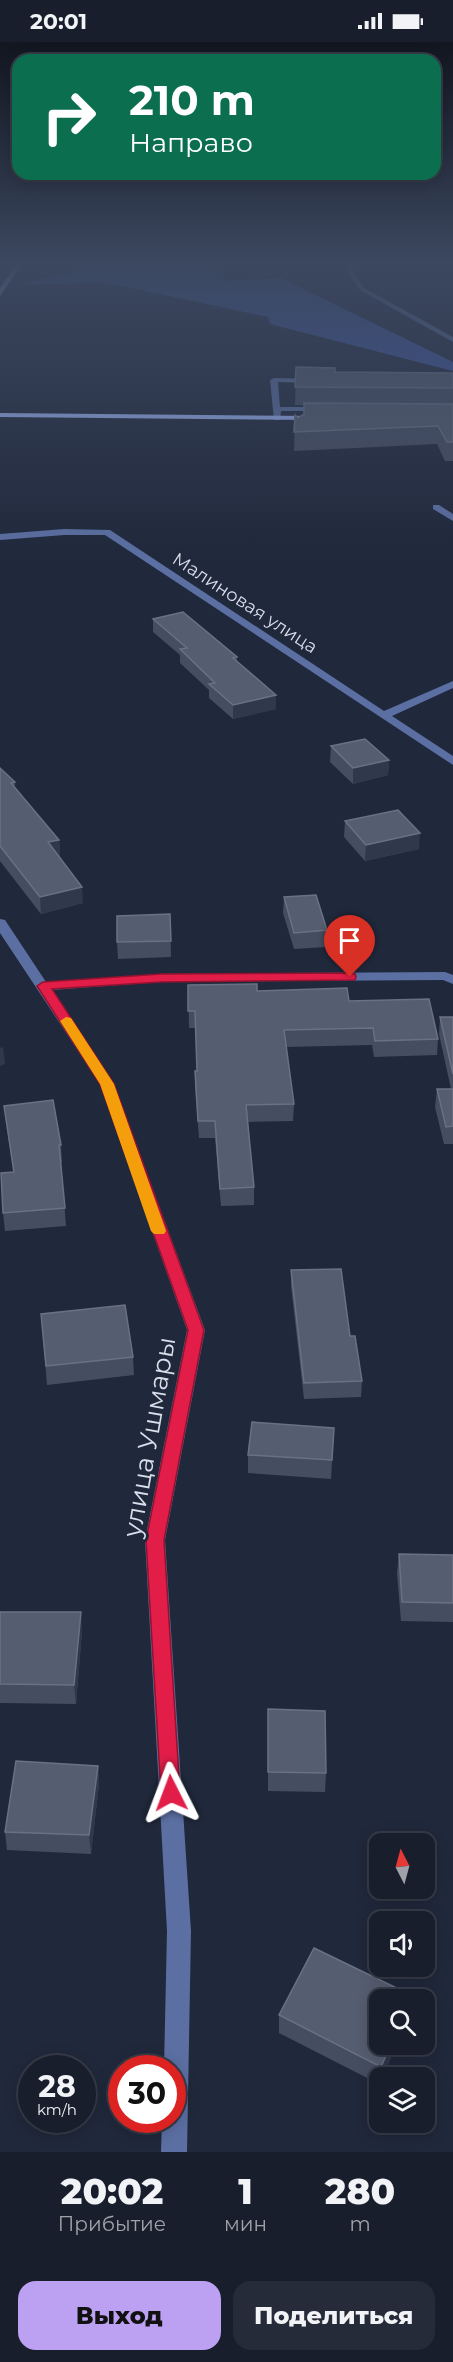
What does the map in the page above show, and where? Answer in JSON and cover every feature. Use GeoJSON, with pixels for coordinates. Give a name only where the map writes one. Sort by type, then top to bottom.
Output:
{"type":"FeatureCollection","features":[{"type":"Feature","properties":{"kind":"main road"},"geometry":{"type":"LineString","coordinates":[[0,415],[276,413],[297,418],[333,414]]}},
{"type":"Feature","properties":{"kind":"street"},"geometry":{"type":"LineString","coordinates":[[322,381],[274,380],[276,413],[333,414]]}},
{"type":"Feature","properties":{"kind":"street"},"geometry":{"type":"LineString","coordinates":[[297,418],[298,431]]}},
{"type":"Feature","properties":{"kind":"street"},"geometry":{"type":"LineString","coordinates":[[436,507],[453,518]]}},
{"type":"Feature","properties":{"kind":"street","name":"Малиновая улица"},"geometry":{"type":"LineString","coordinates":[[0,537],[63,532],[107,532],[453,761]]}},
{"type":"Feature","properties":{"kind":"street"},"geometry":{"type":"LineString","coordinates":[[384,715],[453,684]]}},
{"type":"Feature","properties":{"kind":"street","name":"улица Ушмары"},"geometry":{"type":"LineString","coordinates":[[0,923],[107,1084],[196,1330],[155,1540],[179,1932],[174,2152]]}},
{"type":"Feature","properties":{"kind":"street"},"geometry":{"type":"LineString","coordinates":[[43,986],[161,978],[445,976],[453,980]]}},
{"type":"Feature","properties":{"kind":"shaded area"},"geometry":{"type":"Polygon","coordinates":[[[420,362],[453,362],[453,371],[420,362]]]}},
{"type":"Feature","properties":{"kind":"building"},"geometry":{"type":"Polygon","coordinates":[[[296,367],[335,368],[335,372],[453,373],[453,388],[295,387],[296,367]]]}},
{"type":"Feature","properties":{"kind":"building"},"geometry":{"type":"Polygon","coordinates":[[[304,403],[453,404],[453,442],[447,442],[438,426],[294,432],[295,415],[298,418],[304,414],[304,403]]]}},
{"type":"Feature","properties":{"kind":"building"},"geometry":{"type":"Polygon","coordinates":[[[183,612],[237,657],[233,658],[276,695],[233,705],[209,684],[215,683],[180,649],[187,648],[153,619],[183,612]]]}},
{"type":"Feature","properties":{"kind":"building"},"geometry":{"type":"Polygon","coordinates":[[[365,739],[389,760],[353,768],[331,746],[365,739]]]}},
{"type":"Feature","properties":{"kind":"building"},"geometry":{"type":"Polygon","coordinates":[[[0,768],[15,782],[11,783],[59,840],[48,842],[82,887],[40,897],[0,846],[0,768]]]}},
{"type":"Feature","properties":{"kind":"building"},"geometry":{"type":"Polygon","coordinates":[[[398,810],[420,833],[366,845],[345,821],[398,810]]]}},
{"type":"Feature","properties":{"kind":"building"},"geometry":{"type":"Polygon","coordinates":[[[316,895],[327,930],[294,933],[284,897],[316,895]]]}},
{"type":"Feature","properties":{"kind":"building"},"geometry":{"type":"Polygon","coordinates":[[[170,914],[171,941],[117,942],[117,916],[170,914]]]}},
{"type":"Feature","properties":{"kind":"building"},"geometry":{"type":"Polygon","coordinates":[[[257,984],[257,991],[347,988],[349,1001],[429,999],[438,1039],[375,1041],[373,1028],[284,1030],[294,1104],[246,1105],[254,1187],[220,1189],[215,1121],[198,1121],[195,1011],[188,1011],[188,985],[257,984]]]}},
{"type":"Feature","properties":{"kind":"building"},"geometry":{"type":"Polygon","coordinates":[[[440,1017],[453,1017],[453,1074],[440,1017]]]}},
{"type":"Feature","properties":{"kind":"building"},"geometry":{"type":"Polygon","coordinates":[[[437,1089],[453,1089],[453,1126],[446,1127],[437,1089]]]}},
{"type":"Feature","properties":{"kind":"building"},"geometry":{"type":"Polygon","coordinates":[[[53,1100],[61,1145],[59,1145],[65,1208],[3,1213],[1,1173],[14,1172],[4,1106],[53,1100]]]}},
{"type":"Feature","properties":{"kind":"building"},"geometry":{"type":"Polygon","coordinates":[[[341,1269],[350,1336],[355,1336],[362,1381],[304,1383],[291,1270],[341,1269]]]}},
{"type":"Feature","properties":{"kind":"building"},"geometry":{"type":"Polygon","coordinates":[[[125,1305],[133,1357],[46,1366],[41,1314],[125,1305]]]}},
{"type":"Feature","properties":{"kind":"building"},"geometry":{"type":"Polygon","coordinates":[[[252,1422],[334,1428],[332,1460],[248,1455],[252,1422]]]}},
{"type":"Feature","properties":{"kind":"building"},"geometry":{"type":"Polygon","coordinates":[[[399,1554],[453,1555],[453,1603],[402,1602],[399,1554]]]}},
{"type":"Feature","properties":{"kind":"building"},"geometry":{"type":"Polygon","coordinates":[[[0,1612],[81,1612],[74,1685],[0,1684],[0,1612]]]}},
{"type":"Feature","properties":{"kind":"building"},"geometry":{"type":"Polygon","coordinates":[[[268,1709],[325,1711],[326,1773],[268,1772],[268,1709]]]}},
{"type":"Feature","properties":{"kind":"building"},"geometry":{"type":"Polygon","coordinates":[[[16,1761],[98,1766],[89,1835],[5,1832],[16,1761]]]}},
{"type":"Feature","properties":{"kind":"building"},"geometry":{"type":"Polygon","coordinates":[[[314,1948],[369,1975],[369,1977],[374,1977],[399,1989],[369,1989],[369,2055],[386,2055],[381,2067],[279,2015],[314,1948]]]}},
{"type":"Feature","properties":{"kind":"slow traffic"},"geometry":{"type":"LineString","coordinates":[[66,1021],[107,1084],[159,1231]]}},
{"type":"Feature","properties":{"kind":"route"},"geometry":{"type":"LineString","coordinates":[[171,1793],[155,1540],[196,1330],[107,1084],[43,986],[161,978],[350,977]]}}]}
